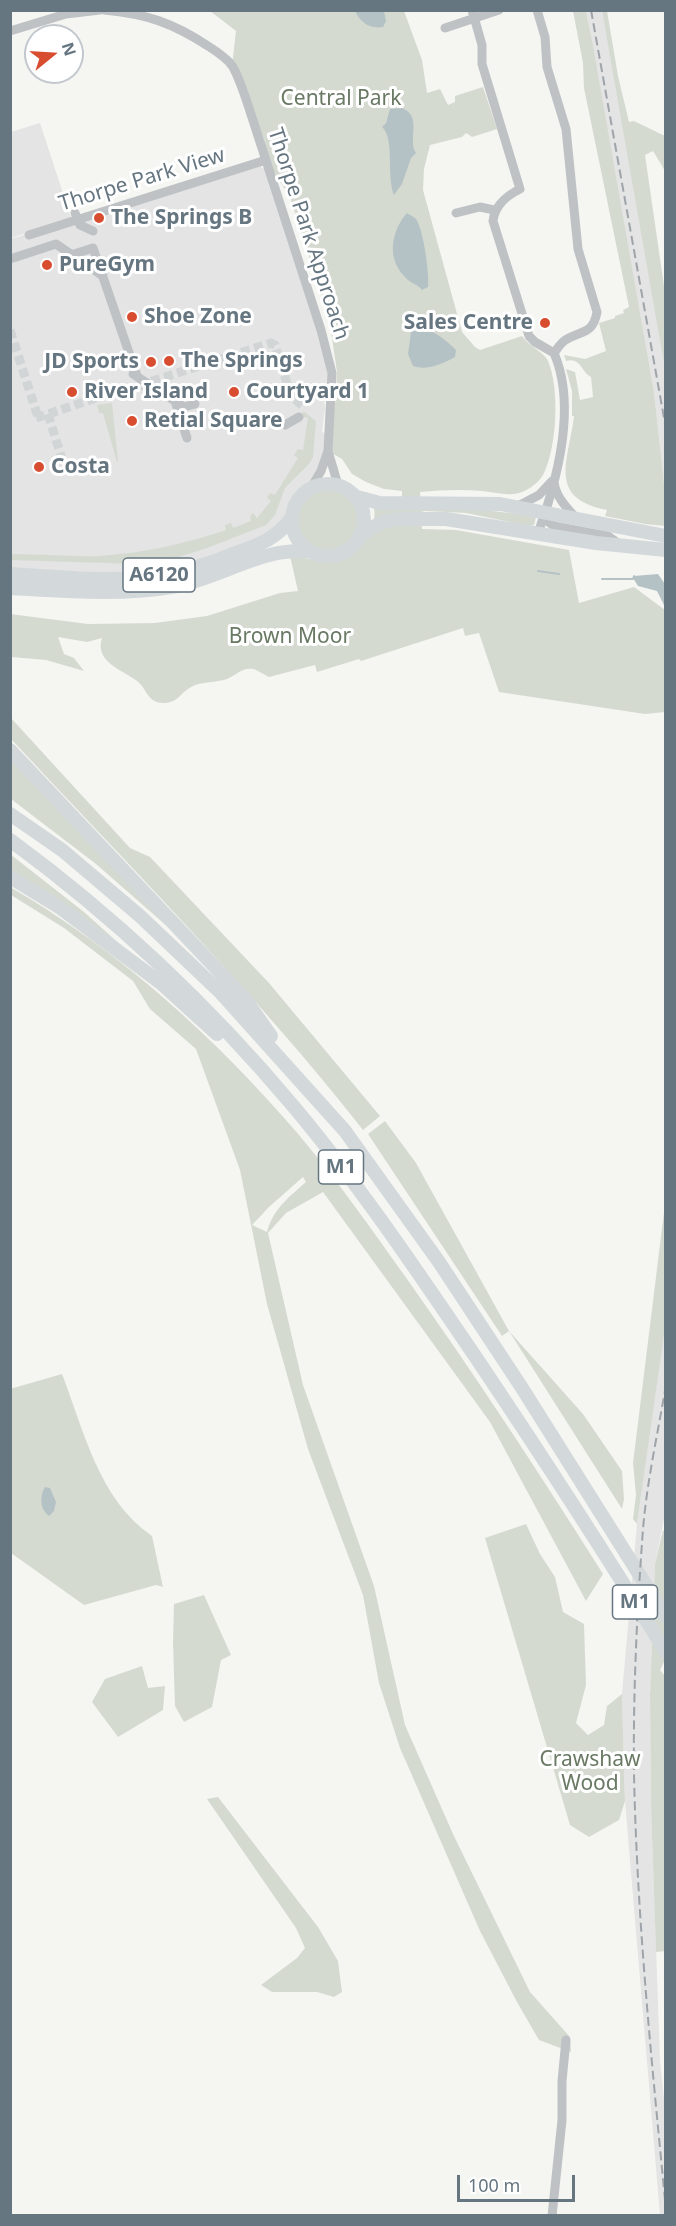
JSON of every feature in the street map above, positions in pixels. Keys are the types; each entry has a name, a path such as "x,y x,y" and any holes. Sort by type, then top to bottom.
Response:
{"highway":[{"path":"659,535 544,515 512,507 469,503 380,503 357,497 338,485 320,484 300,497 292,517 297,537 310,551 319,555 339,554 348,550 361,535 382,522 426,518 467,521 623,547 666,550"},
{"path":"357,497 364,516 361,535"},
{"name":"A6120","path":"10,574 113,578 161,575 213,561 263,543 277,535 292,517"},
{"name":"A6120","path":"10,588 102,592 146,590 208,578 279,553 310,551"},
{"name":"M1","path":"10,750 245,999 439,1262 666,1617"},
{"name":"M1","path":"10,814 62,850 140,916 221,993 310,1089"},
{"name":"M1","path":"10,840 51,870 128,935 204,1008 293,1106 351,1180 419,1274 605,1552 666,1652"},
{"name":"M1","path":"10,877 59,907 162,984 293,1106"}],"street":[{"path":"10,32 66,15 99,10"},
{"name":"Thorpe Park Approach","path":"104,10 157,18 183,29 213,49 232,66 247,102 266,160 321,330 332,373 328,451 321,471 311,488"},
{"path":"445,28 474,14 499,10"},
{"path":"537,10 545,37 547,67 566,129 578,249 597,312 591,328 568,338 554,353"},
{"path":"474,14 482,45 482,64 520,189 510,194 495,210 493,221 529,336 554,353 557,360 564,411 561,448 538,533"},
{"name":"Thorpe Park View","path":"29,235 77,216 266,160"},
{"path":"456,213 480,207 495,210"},
{"path":"77,216 80,225 93,231"},
{"path":"10,259 56,244 103,276"},
{"path":"71,255 93,248 134,375 184,407 195,404"},
{"path":"176,401 187,438"},
{"path":"285,425 299,417"},
{"name":"Thorpe Park Approach","path":"328,451 338,485"},
{"path":"512,507 521,505 539,495 554,480"},
{"path":"554,480 555,489 560,498 578,520"},
{"path":"544,515 554,526 608,536 623,547"},
{"path":"552,2216 562,2120 562,2081 566,2040"}],"shaded area":[{"path":"355,11 384,11 386,21 383,27 370,26 360,19"},
{"path":"586,11 602,11 654,297 665,369 665,492 654,392"},
{"path":"402,108 412,117 416,153 411,158 402,184 394,195 388,140 382,127 386,123 390,109"},
{"path":"40,123 71,218 11,238 11,132"},
{"name":"The Springs","path":"266,160 261,167 266,170 325,351 329,380 323,388 325,408 322,432 330,435 311,488 301,497 292,517 277,535 161,575 11,574 10,239 127,205"},
{"path":"407,213 418,223 423,240 428,287 422,290 398,269 393,252 395,235"},
{"path":"412,325 424,328 441,337 456,350 455,357 429,367 413,366 408,354"},
{"path":"658,574 665,584 665,607 657,591 638,586 633,578 634,576"},
{"path":"665,1325 665,1514 655,1564 650,1694 651,1806 660,2062 666,2118 665,2215 660,2215 625,1801 622,1694 637,1524"},
{"path":"45,1487 50,1488 56,1502 54,1511 49,1516 41,1503"}],"green space":[{"name":"Central Park","path":"210,11 404,11 422,60 427,93 440,89 448,105 455,102 455,96 483,87 497,129 472,137 466,133 462,137 430,145 424,169 423,190 462,332 480,350 522,336 546,358 554,387 554,435 548,464 543,475 534,485 522,492 507,494 443,490 420,492 421,507 479,510 536,517 534,525 529,526 466,513 425,511 421,512 422,529 456,530 569,550 579,603 634,587 665,610 665,712 645,714 499,692 479,633 465,636 463,628 361,661 359,659 317,672 315,665 269,677 255,670 246,669 227,679 195,685 169,703 154,701 137,681 111,664 102,653 102,638 87,642 58,637 64,654 74,658 84,671 46,660 11,657 10,614 88,624 155,623 207,616 280,593 298,591 290,556 327,561 341,559 350,555 364,542 373,525 374,508 402,509 402,491 384,489 366,482 352,474 342,459 328,451 336,397 337,372 329,318 290,197 266,160 264,138 258,136 232,66 236,31"},
{"path":"573,11 586,11 593,46 654,392 665,492 665,526 605,516 607,510 588,504 575,496 568,487 566,462 574,416 572,416 572,391 566,369 575,372 580,400 593,397 591,377 575,361 566,361 564,355 585,359 606,351 599,323 615,318 629,307 584,88 583,63"},
{"path":"602,11 607,11 618,76 629,122 634,121 665,136 665,171 653,151 645,155 665,293 665,369"},
{"path":"112,403 117,462 103,413 99,413 97,405"},
{"path":"303,411 316,421 313,457 285,488 275,515 266,525 179,557 138,564 11,560 10,554 99,556 148,550 195,540 226,530 225,525 231,523 233,528 251,521 250,516 253,513 257,518 271,501 267,498 270,493 275,495 298,458 294,455 298,449 303,450 308,418 302,417"},
{"path":"328,489 350,498 359,520 350,542 328,551 306,542 297,520 306,498"},
{"path":"11,718 130,848 150,857 269,983 380,1116 363,1130 279,1028 235,979 11,739"},
{"path":"11,756 201,956 96,864 11,799"},
{"path":"10,854 84,912 152,973 11,874"},
{"path":"10,887 90,939 128,968 201,1031 299,1135 354,1206 432,1315 507,1425 603,1574 586,1601 490,1422 323,1192 286,1213 268,1233 303,1385 374,1586 405,1725 453,1834 530,1992 570,2037 571,2052 539,2040 517,2002 480,1931 400,1748 379,1683 363,1595 308,1449 267,1304 240,1170 196,1049 150,1009 133,981 64,928 11,895","holes":["303,1177 306,1182 277,1210 267,1232 252,1225"]},
{"path":"385,1121 416,1163 509,1331 502,1336 368,1134"},
{"path":"665,1204 665,1328 637,1524 633,1519 636,1495 633,1463"},
{"path":"509,1331 583,1414 622,1471 624,1499 622,1509"},
{"path":"62,1374 86,1441 106,1484 134,1521 152,1536 163,1587 156,1585 84,1605 11,1553 10,1389"},
{"name":"Crawshaw Wood","path":"526,1524 540,1554 555,1577 563,1612 584,1624 586,1685 576,1723 588,1735 604,1725 607,1706 622,1694 625,1801 619,1820 589,1837 570,1825 485,1538"},
{"path":"663,1530 666,1534 666,1658 660,1670 666,1677 666,1951 656,1952 650,1694 655,1564"},
{"path":"204,1595 231,1655 221,1660 212,1707 184,1722 175,1706 174,1604"},
{"path":"142,1666 148,1688 165,1686 163,1710 118,1737 92,1702 105,1679"},
{"path":"218,1797 318,1927 338,1961 342,1992 334,1997 317,1992 272,1992 261,1985 297,1958 305,1948 296,1928 207,1799"}],"waterway":[{"path":"538,571 559,574"},
{"path":"602,579 633,579 634,576"}],"tunnel":[{"path":"10,330 38,417"},
{"path":"36,418 114,392 137,388 146,383 271,343 275,345 291,396 303,406"},
{"path":"48,414 62,459 55,461"}],"railway":[{"path":"591,10 666,429"},
{"path":"666,1385 643,1529 636,1651 634,1743 642,1938 666,2210"}],"place":[{"name":"The Springs B","path":"99,218"},
{"name":"PureGym","path":"47,265"},
{"name":"Shoe Zone","path":"132,317"},
{"name":"Sales Centre","path":"545,323"},
{"name":"The Springs","path":"169,361"},
{"name":"JD Sports","path":"151,362"},
{"name":"River Island","path":"72,392"},
{"name":"Courtyard 1","path":"234,392"},
{"name":"Retial Square","path":"132,421"},
{"name":"Costa","path":"39,467"}],"park label":[{"name":"Brown Moor","path":"290,637"}]}
